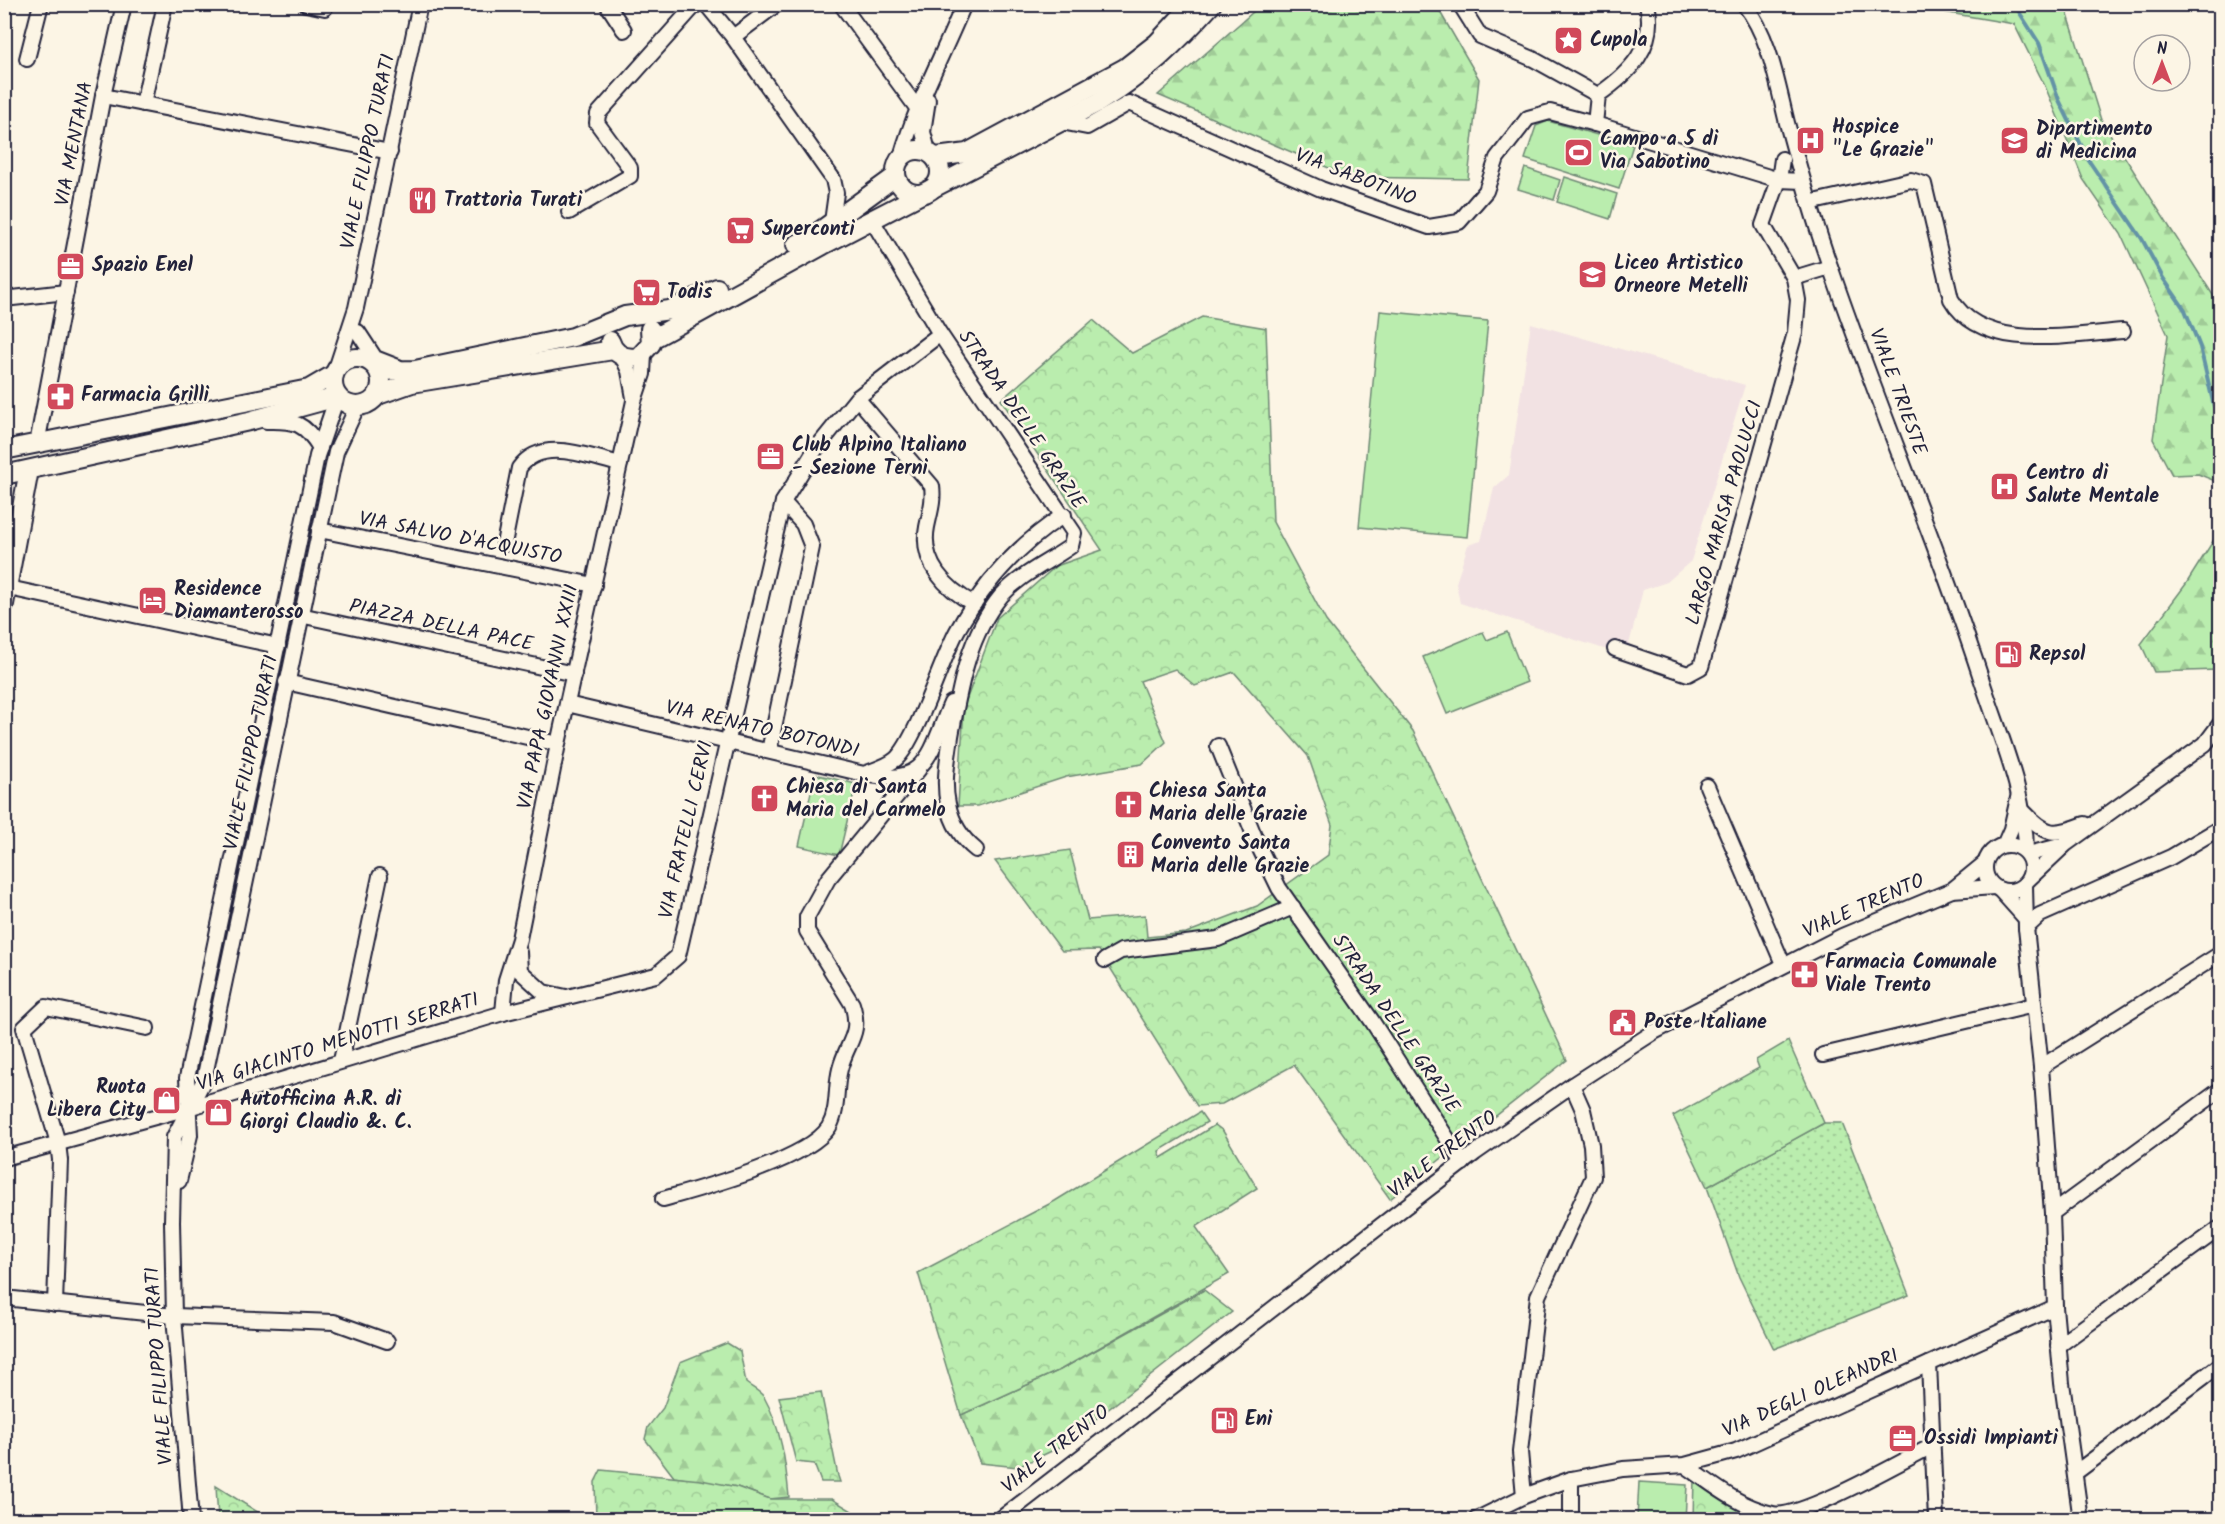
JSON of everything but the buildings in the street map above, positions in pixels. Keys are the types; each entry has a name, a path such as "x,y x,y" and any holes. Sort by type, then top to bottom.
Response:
{"main road":[{"path":"4,475 29,470 129,436 309,389 335,372 341,363 354,358 374,366 415,370 563,340 615,322 625,316 670,310 699,298 816,234 896,176 901,157 914,149 932,154 967,153 1125,68 1157,43 1194,4"},
{"path":"335,372 333,387 337,397 346,404 357,407 371,402 378,395 412,383 618,353 633,358 648,346 872,220 1061,122 1133,80 1166,54 1212,4"},
{"path":"896,176 902,188 908,192 915,194 928,192 940,176 932,154"},
{"path":"636,316 646,322 648,346"},
{"path":"615,322 609,339 618,353"},
{"path":"374,366 382,383 378,395"},
{"path":"4,450 45,443 129,436 249,421 337,397"},
{"path":"6,593 29,470"}],"street":[{"path":"27,59 41,4"},
{"path":"143,104 165,4"},
{"path":"306,4 325,8"},
{"name":"VIALE FILIPPO TURATI","path":"335,372 356,308 420,4"},
{"path":"607,4 624,30"},
{"path":"569,212 630,176 630,168 597,123 598,114 696,4"},
{"path":"706,4 734,38 833,179 836,193 832,222"},
{"path":"734,38 777,4"},
{"path":"841,4 917,108"},
{"path":"901,157 917,108 936,72 964,4"},
{"path":"1460,4 1480,36 1533,59 1598,95"},
{"path":"1647,4 1650,18 1647,45 1633,66 1598,95 1595,124 1779,180 1803,181"},
{"name":"VIALE TRIESTE","path":"1744,4 1753,16 1767,49 1809,203 1830,267 1961,616 2019,794 2024,812 2027,853"},
{"name":"VIA MENTANA","path":"45,443 66,292 121,5"},
{"path":"932,154 923,132 924,115 936,72"},
{"path":"103,96 390,152"},
{"name":"VIA SABOTINO","path":"1061,122 1087,127 1129,103 1321,189 1429,227 1459,222 1486,191 1497,158 1528,118 1550,112 1595,124"},
{"name":"LARGO MARISA PAOLUCCI","path":"1615,649 1688,674 1701,667 1796,333 1798,300 1794,278 1763,225 1779,180 1782,159 1791,138"},
{"path":"1757,173 1782,159"},
{"path":"1809,203 1911,180 1924,184 1951,299 1959,312 2001,334 2024,338 2123,331"},
{"name":"STRADA DELLE GRAZIE","path":"663,1199 758,1170 821,1137 829,1126 835,1114 840,1067 857,1029 856,1016 852,1004 807,932 807,916 828,879 920,769 931,750 989,613 1002,595 1020,577 1071,546 1074,533 1064,515 939,334 872,220"},
{"path":"1794,278 1830,267"},
{"path":"4,299 66,292"},
{"name":"VIALE FILIPPO TURATI","path":"356,308 357,332 374,366"},
{"path":"357,332 375,358 389,366 415,370"},
{"name":"VIA FRATELLI CERVI","path":"678,956 783,502 815,450 857,398 939,334"},
{"name":"VIA PAPA GIOVANNI XXIII","path":"503,1013 506,980 519,939 558,744 648,346"},
{"name":"VIA PAPA GIOVANNI XXIII","path":"618,353 629,370 634,400"},
{"name":"VIALE FILIPPO TURATI","path":"191,1520 174,1316 172,1209 190,1135 187,1078 320,448 337,397"},
{"path":"857,398 932,486 934,499 926,529 930,558 938,574 952,592 974,604"},
{"name":"VIALE FILIPPO TURATI","path":"188,1108 204,1080 336,452 357,407"},
{"path":"249,421 295,423 309,429 320,448"},
{"path":"504,544 519,468 525,459 535,453 559,450 620,464"},
{"path":"769,751 812,547 803,524 783,502"},
{"name":"VIA RENATO BOTONDI","path":"567,704 864,774 897,758 912,733 953,639 974,604 1018,549 1064,515"},
{"name":"VIA SALVO D'ACQUISTO","path":"319,530 594,585"},
{"path":"6,593 278,646"},
{"name":"PIAZZA DELLA PACE","path":"300,615 574,674"},
{"path":"286,682 558,744"},
{"name":"STRADA DELLE GRAZIE","path":"959,685 947,760 946,786 948,805 956,825 964,840 976,850"},
{"path":"1997,889 2013,891 2027,882 2066,844 2205,744 2220,724"},
{"name":"STRADA DELLE GRAZIE","path":"1218,746 1258,845 1279,888 1463,1163"},
{"path":"864,774 886,779 908,776 920,769"},
{"path":"1707,786 1783,964"},
{"name":"VIALE TRIESTE","path":"2004,845 2012,829 2019,794"},
{"path":"2024,812 2049,832 2062,833 2101,819"},
{"path":"2026,923 2171,857 2220,828"},
{"path":"2026,923 1985,873 1985,863 1992,851 2004,845 2012,845 2027,853 2066,844"},
{"path":"2027,853 2032,867 2027,882 2026,923 2041,1067 2052,1214 2058,1346 2082,1520"},
{"name":"VIALE TRENTO","path":"999,1520 1463,1163 1572,1085 1654,1032 1783,964 1842,936 1952,890 1985,863"},
{"path":"341,1061 380,876"},
{"name":"VIALE TRENTO","path":"1952,890 1997,889"},
{"path":"1105,960 1121,951 1218,939 1293,907"},
{"name":"VIA PAPA GIOVANNI XXIII","path":"503,1013 513,994 520,971 519,939"},
{"path":"2041,1067 2220,954"},
{"name":"VIA GIACINTO MENOTTI SERRATI","path":"4,1158 188,1108 503,1013 571,998 656,975 678,956"},
{"path":"520,971 543,992 571,998"},
{"path":"1823,1055 2034,1005"},
{"path":"56,1304 58,1143 24,1028 46,1007 147,1028"},
{"path":"1524,1496 1520,1452 1538,1296 1593,1177 1586,1122 1572,1085"},
{"path":"2052,1214 2220,1090"},
{"path":"2058,1346 2220,1228"},
{"path":"4,1298 174,1316 334,1322 387,1341"},
{"name":"VIA DEGLI OLEANDRI","path":"1475,1519 1524,1496 1571,1479 1623,1469 1685,1465 1736,1450 2055,1307"},
{"path":"1929,1364 1936,1520"},
{"path":"2075,1473 2220,1365"},
{"path":"1685,1465 1732,1500 1775,1515 1800,1511 1932,1446"},
{"path":"1571,1479 1571,1520"}],"shaded area":[{"path":"1531,323 1745,385 1691,561 1667,582 1643,590 1626,656 1460,603 1456,583 1468,545 1481,541 1494,488 1509,475"}],"green space":[{"path":"1261,5 1436,5 1479,79 1468,179 1350,177 1158,95"},
{"path":"1902,5 2065,5 2101,120 2220,306 2220,483 2198,474 2172,475 2153,439 2168,335 2121,234 2083,179 2045,86 2014,24"},
{"name":"Campo a 5 di Via Sabotino","path":"1548,121 1633,145 1619,189 1525,159 1536,126"},
{"path":"1525,168 1560,180 1554,200 1518,189"},
{"path":"1565,177 1617,194 1610,219 1557,202"},
{"path":"1380,311 1488,321 1467,537 1359,527"},
{"path":"1202,317 1266,328 1273,522 1326,621 1413,731 1567,1060 1390,1199 1294,1065 1222,1104 1197,1106 1099,950 1062,951 995,861 1070,850 1088,920 1145,915 1147,937 1186,933 1257,906 1328,855 1332,825 1308,756 1234,672 1195,686 1175,669 1140,681 1166,742 1142,764 1066,777 978,806 958,806 964,706 997,618 1056,566 1102,550 1001,400 1093,320 1132,353"},
{"path":"2220,530 2220,668 2218,670 2154,672 2141,644 2186,584"},
{"path":"1483,632 1487,640 1507,632 1527,682 1447,714 1423,657"},
{"path":"815,774 856,784 839,855 799,846"},
{"path":"1788,1041 1824,1123 1707,1187 1673,1116 1759,1068 1756,1060"},
{"path":"1200,1112 1207,1122 1159,1151 1161,1158 1215,1125 1223,1131 1257,1188 1196,1227 1229,1274 1060,1370 961,1415 918,1273 1055,1201"},
{"path":"1824,1123 1842,1123 1909,1295 1774,1349 1739,1277 1707,1187"},
{"path":"1204,1290 1232,1312 1060,1447 1018,1467 980,1463 961,1415 1060,1370"},
{"path":"727,1343 740,1351 746,1383 764,1397 775,1421 782,1446 789,1497 770,1499 737,1487 674,1477 645,1439 648,1427 663,1408 680,1362"},
{"path":"821,1392 840,1482 821,1482 814,1464 796,1462 779,1397"},
{"path":"601,1470 701,1480 737,1487 770,1499 832,1499 852,1511 854,1519 596,1519 595,1482"},
{"path":"1694,1477 1775,1520 1693,1520"},
{"path":"1639,1482 1687,1485 1685,1519 1637,1519"},
{"path":"216,1486 269,1519 218,1519"}],"waterway":[{"path":"2014,4 2039,43 2059,100 2089,161 2142,239 2163,278 2185,310 2200,347 2214,406 2220,415"}],"place":[{"name":"Cupola","path":"1569,41"},
{"name":"Hospice \"Le Grazie\"","path":"1811,140"},
{"name":"Dipartimento di Medicina","path":"2015,141"},
{"name":"Campo a 5 di Via Sabotino","path":"1579,152"},
{"name":"Trattoria Turati","path":"423,201"},
{"name":"Superconti","path":"741,230"},
{"name":"Spazio Enel","path":"71,266"},
{"name":"Liceo Artistico Orneore Metelli","path":"1593,275"},
{"name":"Todis","path":"646,293"},
{"name":"Farmacia Grilli","path":"60,396"},
{"name":"Club Alpino Italiano - Sezione Terni","path":"771,457"},
{"name":"Centro di Salute Mentale","path":"2005,486"},
{"name":"Residence Diamanterosso","path":"153,601"},
{"name":"Repsol","path":"2008,655"},
{"name":"Chiesa di Santa Maria del Carmelo","path":"765,799"},
{"name":"Chiesa Santa Maria delle Grazie","path":"1128,804"},
{"name":"Convento Santa Maria delle Grazie","path":"1130,855"},
{"name":"Farmacia Comunale Viale Trento","path":"1804,974"},
{"name":"Poste Italiane","path":"1623,1023"},
{"name":"Ruota Libera City","path":"167,1100"},
{"name":"Autofficina A.R. di Giorgi Claudio &. C.","path":"219,1112"},
{"name":"Eni","path":"1224,1420"},
{"name":"Ossidi Impianti","path":"1903,1439"}]}
